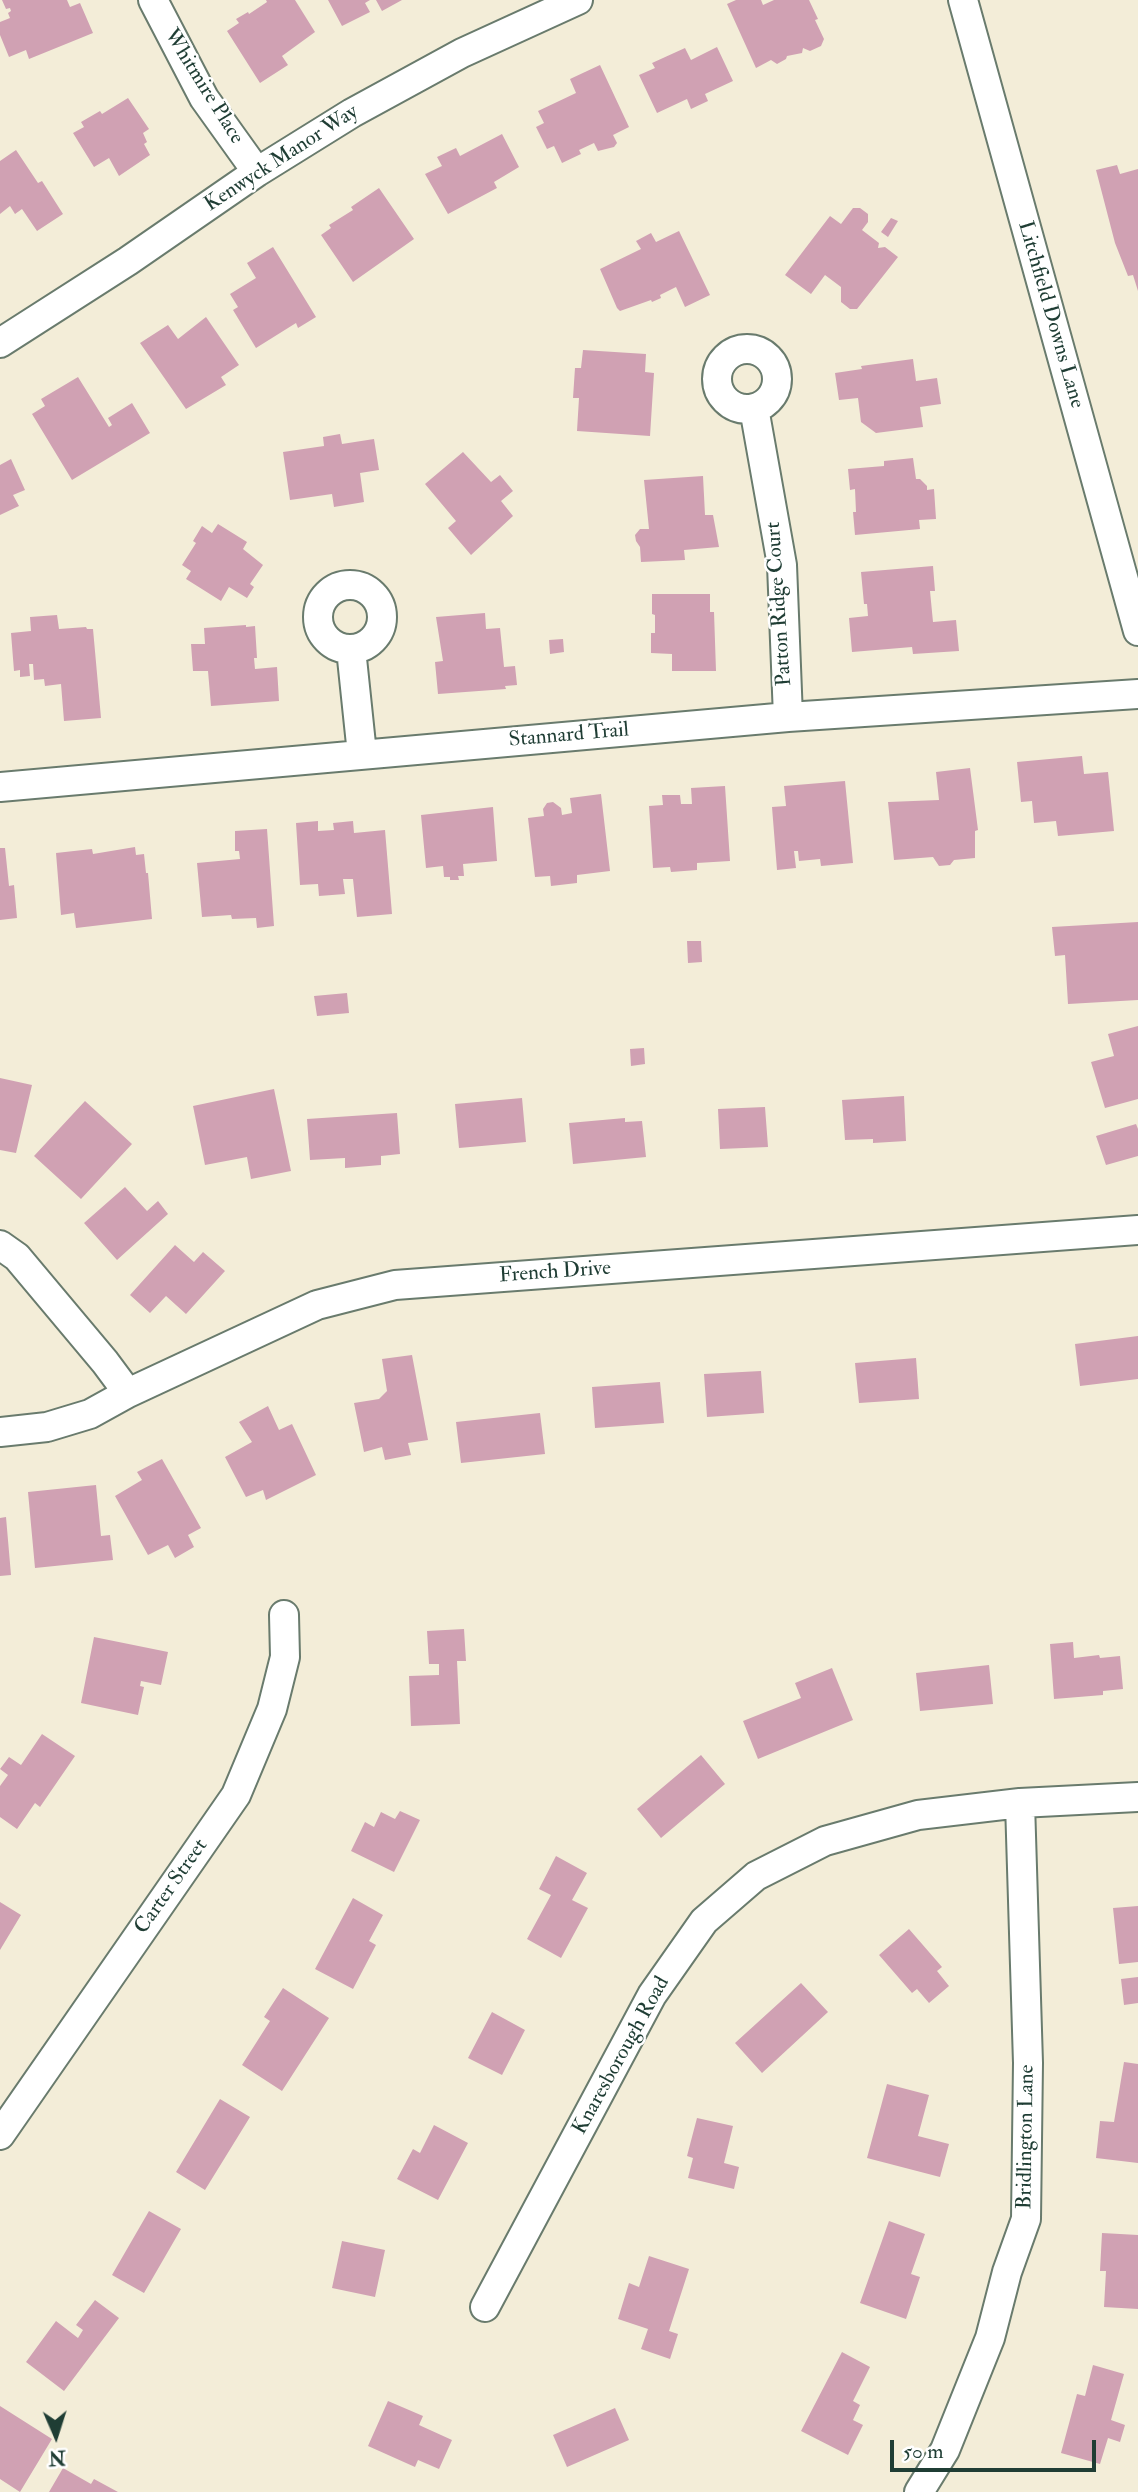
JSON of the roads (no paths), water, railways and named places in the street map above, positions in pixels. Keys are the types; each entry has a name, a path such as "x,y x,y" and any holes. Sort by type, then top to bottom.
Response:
{"street":[{"name":"Whitmire Place","path":"153,0 204,98 257,172"},
{"name":"Kenwyck Manor Way","path":"0,343 122,266 257,172 352,113 431,69 578,0"},
{"name":"Litchfield Downs Lane","path":"963,0 1138,631"},
{"name":"Patton Ridge Court","path":"754,408 782,565 788,717"},
{"path":"351,649 362,754"},
{"name":"Stannard Trail","path":"0,787 788,717 1138,694"},
{"name":"French Drive","path":"0,1432 47,1427 90,1414 128,1392 317,1306 395,1285 1138,1230"},
{"path":"0,1245 17,1257 128,1392"},
{"name":"Carter Street","path":"0,2135 236,1795 272,1709 285,1657 284,1615"},
{"name":"Knaresborough Road","path":"485,2307 652,1995 704,1921 756,1876 825,1842 918,1815 1020,1803 1138,1797"},
{"name":"Bridlington Lane","path":"919,2492 945,2450 990,2338 1007,2272 1026,2219 1028,2063 1020,1803"}]}
